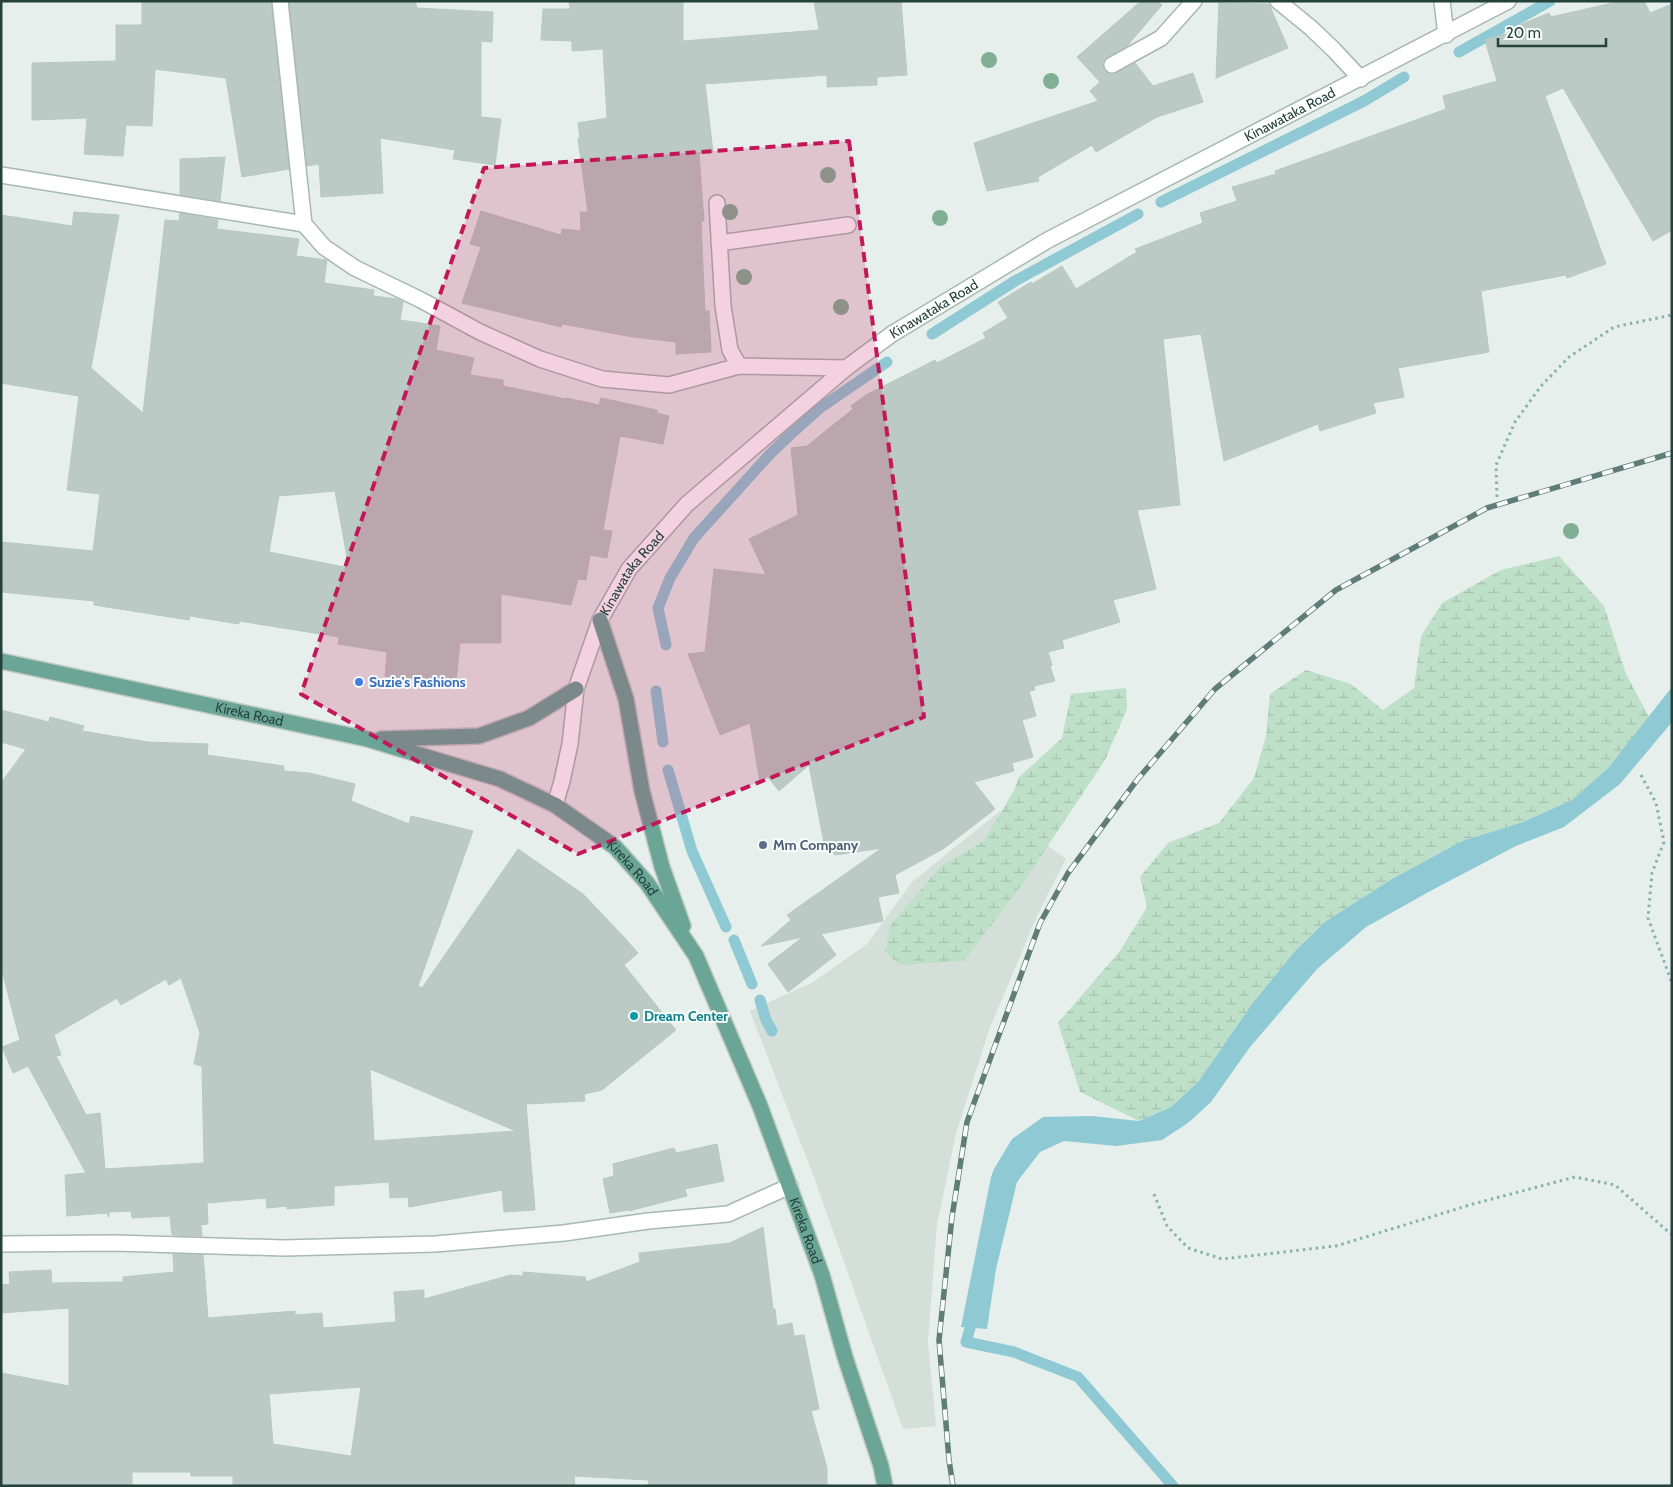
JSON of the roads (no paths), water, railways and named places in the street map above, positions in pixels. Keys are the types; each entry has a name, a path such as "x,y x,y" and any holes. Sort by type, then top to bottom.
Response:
{"main road":[{"path":"600,620 626,699 642,791 662,867 682,925 696,956"},
{"name":"Kireka Road","path":"1,661 367,739 500,779 555,805 615,847 647,882 696,956 760,1106 822,1275 885,1486"},
{"path":"367,739 479,736 529,718 576,690"}],"street":[{"path":"280,1 304,224 324,247 355,268 422,300 480,332 540,359 602,379 669,385 739,366 846,368"},
{"path":"1112,65 1161,38 1194,1"},
{"path":"1278,1 1311,28 1361,79"},
{"path":"1442,1 1446,35"},
{"name":"Kinawataka Road","path":"555,805 570,744 576,690 600,620 630,569 687,504 846,368 892,334 1048,240 1446,35 1508,1"},
{"path":"1,175 304,224"},
{"path":"717,203 723,306 730,350 739,366"},
{"path":"719,243 848,225"},
{"path":"1,1244 115,1243 284,1248 435,1244 564,1233 648,1221 728,1214 790,1186"}],"water":[{"path":"1672,687 1672,722 1620,784 1564,827 1516,846 1366,927 1317,969 1250,1047 1211,1102 1188,1123 1162,1140 1116,1146 1064,1141 1040,1152 1017,1182 996,1269 987,1329 961,1327 991,1177 1012,1139 1043,1117 1092,1116 1139,1121 1171,1107 1199,1081 1252,1004 1295,951 1326,921 1392,879 1462,841 1523,822 1572,800 1608,768"}],"waterway":[{"path":"1459,52 1550,1"},
{"path":"1161,202 1364,101 1404,77"},
{"path":"932,334 1015,281 1138,214"},
{"path":"666,645 658,608 670,578 694,538 770,454 791,434 820,408 887,362"},
{"path":"656,691 663,742"},
{"path":"668,770 692,851 726,927"},
{"path":"734,940 752,984"},
{"path":"760,1000 766,1020 772,1031"},
{"path":"974,1314 966,1342 1014,1352 1078,1377 1173,1486"}],"railway":[{"path":"953,1486 939,1340 952,1217 967,1122 1040,923 1068,873 1137,780 1215,689 1336,590 1487,508 1672,453"}],"place":[{"name":"Suzie's Fashions","path":"359,682"},
{"name":"Mm Company","path":"763,845"},
{"name":"Dream Center","path":"634,1016"}]}
